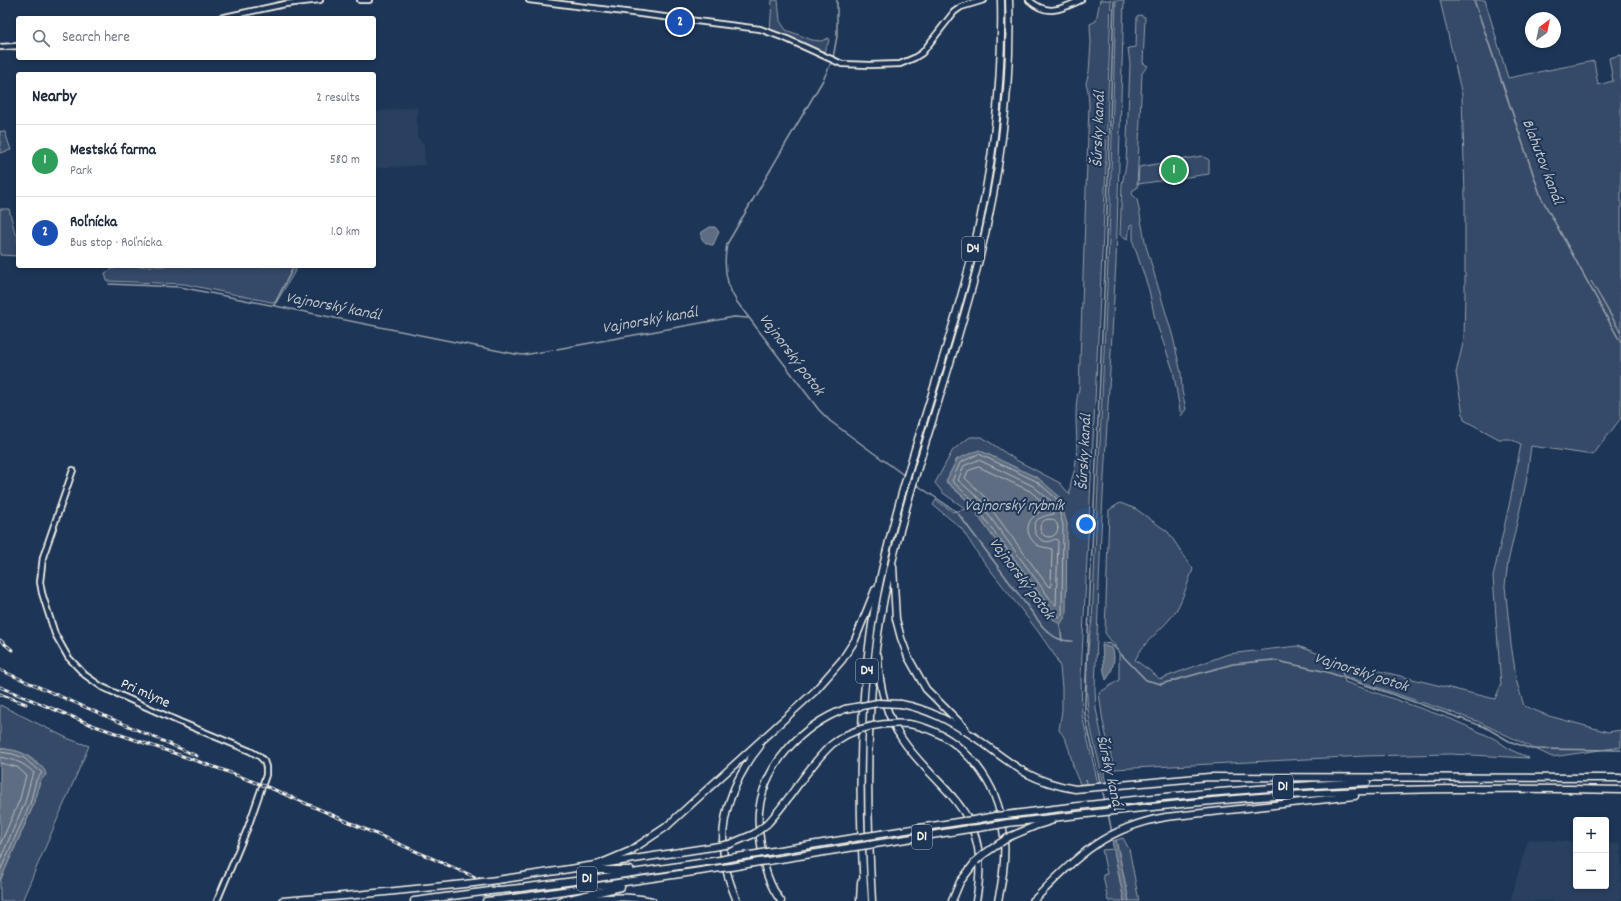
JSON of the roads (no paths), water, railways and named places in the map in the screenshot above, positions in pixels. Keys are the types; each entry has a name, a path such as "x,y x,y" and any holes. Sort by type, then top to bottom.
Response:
{"highway":[{"name":"D4","path":"865,901 862,866 860,782 862,722 871,633 881,576 902,488 960,302 982,212 996,116 1001,58 1001,0"},
{"name":"D4","path":"872,901 868,829 867,767 873,677 878,634 893,562 915,475 967,304 990,214 1004,117 1009,59 1009,0"},
{"path":"893,562 896,619 908,656 926,689 974,736"},
{"path":"597,865 630,851 666,827 819,687 842,660 855,640 881,576"},
{"path":"878,634 881,685 888,712 895,728 916,758 963,810 971,824 977,841 980,869 976,901"},
{"path":"781,901 768,879 762,856 759,824 762,796 778,762 791,745 812,726 834,713 873,703 901,704 926,710 974,736 1026,773 1061,786 1075,789 1209,777 1435,778"},
{"path":"282,901 356,895 504,879 730,844 754,834 767,824 781,810 818,758 831,744 846,735 872,725 890,723 909,724 930,729 950,740 974,762 986,780 996,801 1000,814 1004,845 1004,866 998,901"},
{"path":"737,901 730,884 723,845 728,807 732,791 740,774 749,759 772,730"},
{"name":"D1","path":"414,901 654,870 995,816 1132,799 1234,790 1435,778 1621,778"},
{"name":"D1","path":"486,901 666,877 1008,823 1134,808 1265,797 1400,791 1502,789 1621,790"},
{"path":"1033,901 1086,851 1107,837 1138,824 1166,817 1400,791"},
{"path":"952,901 960,882 976,861 1000,843 1009,837 1035,826 1080,814"},
{"path":"860,901 862,866"},
{"path":"558,870 654,870"},
{"path":"561,901 666,877"},
{"path":"572,901 613,897 636,897 652,901"}],"street":[{"path":"229,16 285,4 320,0"},
{"path":"360,0 369,0"},
{"path":"529,0 760,29 786,38 836,61 845,64 870,66 900,64 922,53 954,12 961,7 984,0"},
{"path":"1029,0 1035,6 1049,10 1065,7 1081,0"},
{"path":"0,47 16,46"},
{"name":"Pri mlyne","path":"73,470 43,557 40,582 55,634 68,657 85,675 102,687 250,751 259,756 266,766 266,775 252,816 217,901"}],"water":[{"path":"710,227 715,227 719,232 713,245 706,243 701,237 702,232"},
{"name":"Vajnorský rybník","path":"979,450 1038,478 1059,496 1067,524 1066,615 1060,625 1052,618 978,516 977,509 946,481 957,459"},
{"path":"1102,645 1112,648 1114,656 1112,669 1106,680 1104,672"},
{"path":"0,748 17,751 24,754 42,767 45,770 46,775 40,781 33,806 0,881"},
{"path":"1116,840 1129,901 1124,901 1112,841"}],"waterway":[{"name":"Vajnorský potok","path":"833,58 837,36 837,0"},
{"name":"Šúrsky kanál","path":"1101,786 1085,715 1085,698 1105,271 1114,0"},
{"name":"Blahutov kanál","path":"1474,0 1541,197 1621,343"},
{"name":"Vajnorský potok","path":"832,61 823,80 727,244 725,259 726,274 730,288 737,302 819,410 830,421 905,476"},
{"path":"274,305 293,268"},
{"name":"Vajnorský kanál","path":"109,284 180,287 515,354 523,355 553,350"},
{"name":"Vajnorský kanál","path":"557,349 734,317 748,318"},
{"name":"Vajnorský potok","path":"914,483 957,512 1043,627 1056,637 1063,640 1072,641"},
{"path":"1060,625 1062,641"},
{"name":"Vajnorský potok","path":"1102,643 1110,644 1114,647 1146,680 1161,684 1233,664 1273,660 1327,672 1383,691 1485,727 1509,741 1531,749 1621,750"},
{"name":"Šúrsky kanál","path":"1102,789 1105,801"},
{"name":"Šúrsky kanál","path":"1108,813 1112,833"}],"railway":[{"path":"0,640 12,650"},
{"path":"0,670 197,756"},
{"path":"0,687 92,725 223,770 275,790 530,901"},
{"path":"0,694 26,704"}],"place":[{"name":"Roľnícka","path":"680,22"},
{"name":"Mestská farma","path":"1174,170"}]}
